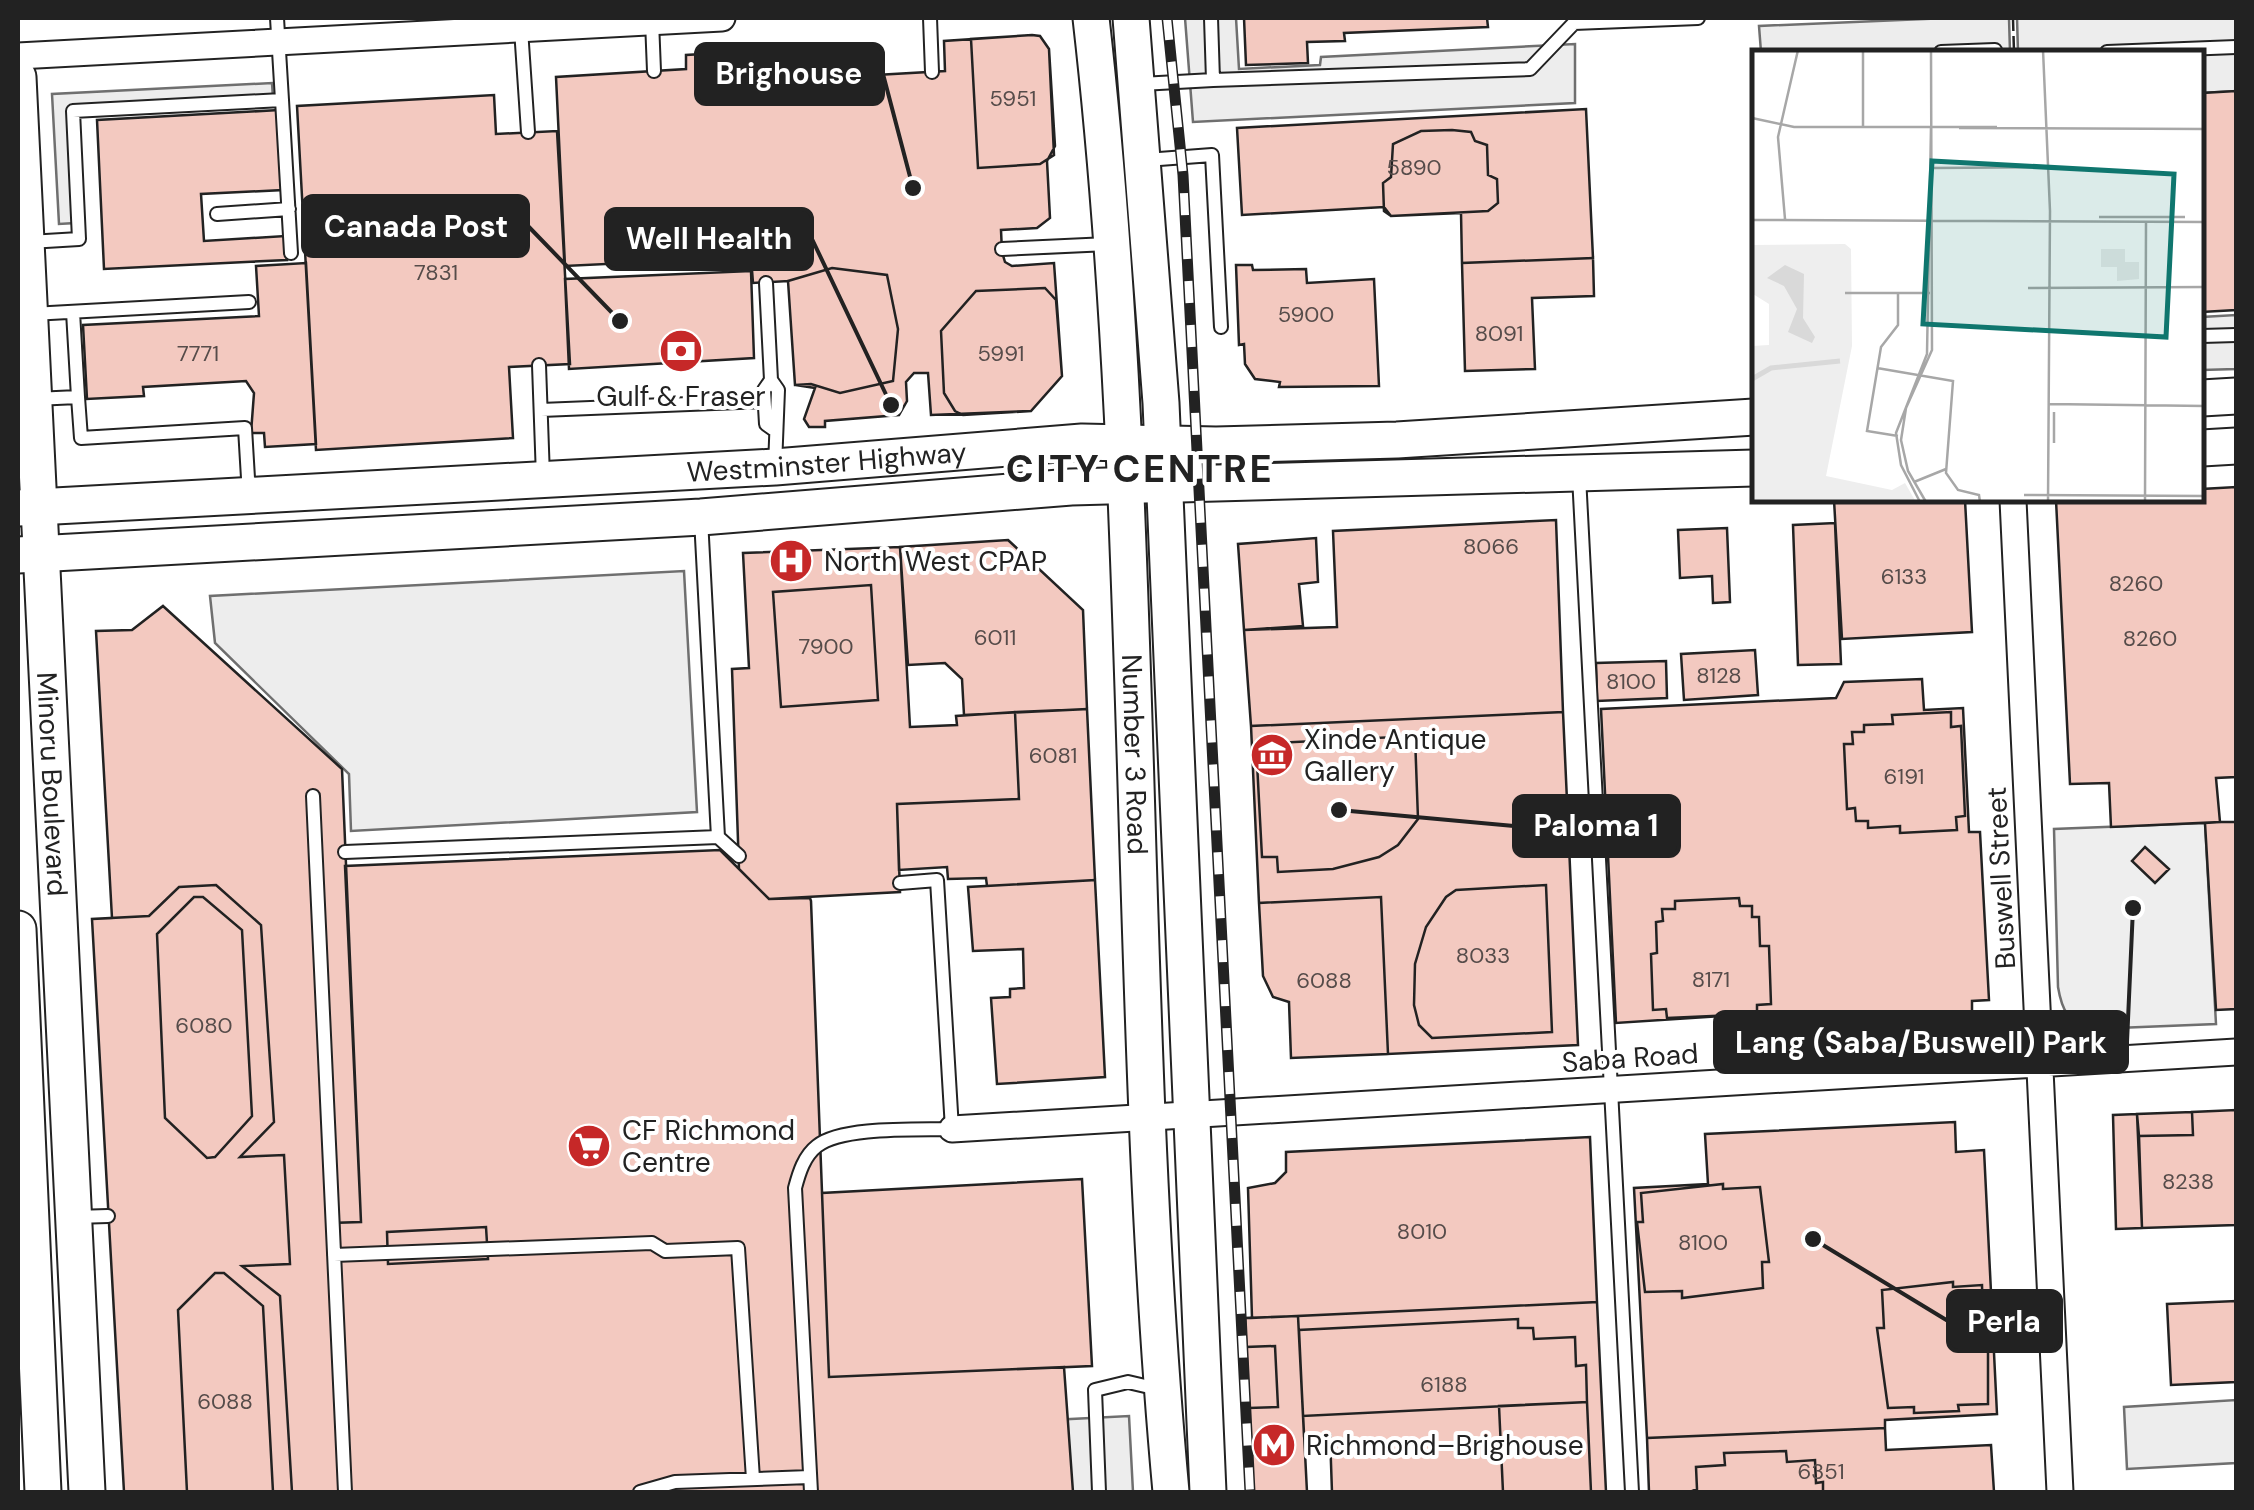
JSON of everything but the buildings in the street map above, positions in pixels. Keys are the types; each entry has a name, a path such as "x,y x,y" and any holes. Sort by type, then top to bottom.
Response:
{"main road":[{"name":"Number 3 Road","path":"1091,18 1123,486 1148,1117 1171,1492"},
{"name":"Number 3 Road","path":"1131,18 1162,443 1208,1492"},
{"name":"Minoru Boulevard","path":"18,76 33,399 28,555 87,1492"},
{"path":"2204,398 2236,396"},
{"name":"Westminster Highway","path":"28,508 775,467 1120,442 1397,440 1752,418"},
{"path":"2204,448 2236,446"},
{"name":"Westminster Highway","path":"28,555 700,517 1123,486 1752,468"},
{"name":"Minoru Boulevard","path":"18,929 26,1220 44,1492"}],"street":[{"path":"18,56 278,30 521,28 722,18"},
{"name":"Buswell Street","path":"2013,502 2060,1492"},
{"name":"Saba Road","path":"952,1128 2236,1052"},
{"path":"26,1220 72,1218"}],"lane":[{"path":"930,18 932,72"},
{"path":"1211,18 1213,80"},
{"path":"1137,84 1530,69 1574,23 1698,18"},
{"path":"652,21 654,71"},
{"path":"521,28 528,132"},
{"path":"278,30 291,253"},
{"path":"2159,50 2236,47"},
{"path":"26,242 79,239 73,111 282,100"},
{"path":"1144,160 1212,156 1221,326"},
{"path":"216,214 289,210"},
{"path":"1002,249 1108,244"},
{"path":"766,282 771,380 764,401 766,424 774,429"},
{"path":"30,314 249,302"},
{"path":"73,312 81,438 245,428 249,495"},
{"path":"2204,336 2236,334"},
{"path":"539,365 543,478"},
{"path":"771,380 778,390 775,467"},
{"path":"33,399 78,397"},
{"path":"540,410 764,401"},
{"path":"1579,475 1632,1492"},
{"path":"700,517 718,836 739,856"},
{"path":"313,796 345,1492"},
{"path":"345,852 718,836"},
{"path":"811,1492 795,1188 800,1168 816,1146 837,1136 952,1128 938,880 900,883"},
{"path":"72,1218 108,1216"},
{"path":"334,1255 652,1243 665,1251 738,1248 753,1479"},
{"path":"1099,1492 1095,1390 1138,1382 1162,1390"},
{"path":"640,1492 675,1482 810,1477"}],"shaded area":[{"path":"1185,18 1236,18 1239,69 1320,65 1321,57 1575,44 1575,103 1193,122"},
{"path":"2009,18 2010,50 1761,50 1759,26"},
{"path":"2017,18 2236,18 2236,91 2204,93 2204,50 2018,50"},
{"path":"272,83 273,98 69,108 75,223 59,224 52,94"},
{"path":"2236,315 2236,369 2204,370 2204,317"},
{"path":"684,571 697,812 351,831 349,774 215,643 210,596"},
{"path":"2205,823 2216,1024 2092,1029 2077,1023 2064,1009 2058,987 2054,829"},
{"path":"2236,1400 2236,1463 2127,1469 2124,1407"},
{"path":"1129,1416 1133,1492 1056,1492 1052,1420"}],"railway":[{"path":"1167,18 1183,175 1250,1492"}],"fence":[{"path":"2013,19 2014,50"}],"place":[{"name":"Brighouse","path":"913,188"},
{"name":"Canada Post","path":"620,321"},
{"name":"Gulf & Fraser","path":"681,351"},
{"name":"Well Health","path":"891,405"},
{"name":"North West CPAP","path":"791,561"},
{"name":"Xinde Antique Gallery","path":"1272,755"},
{"name":"Paloma 1","path":"1339,810"},
{"name":"Lang (Saba/Buswell) Park","path":"2133,908"},
{"name":"CF Richmond Centre","path":"589,1146"},
{"name":"Perla","path":"1813,1239"},
{"name":"Richmond–Brighouse","path":"1274,1445"}],"district":[{"name":"CITY CENTRE","path":"1140,469"}]}
